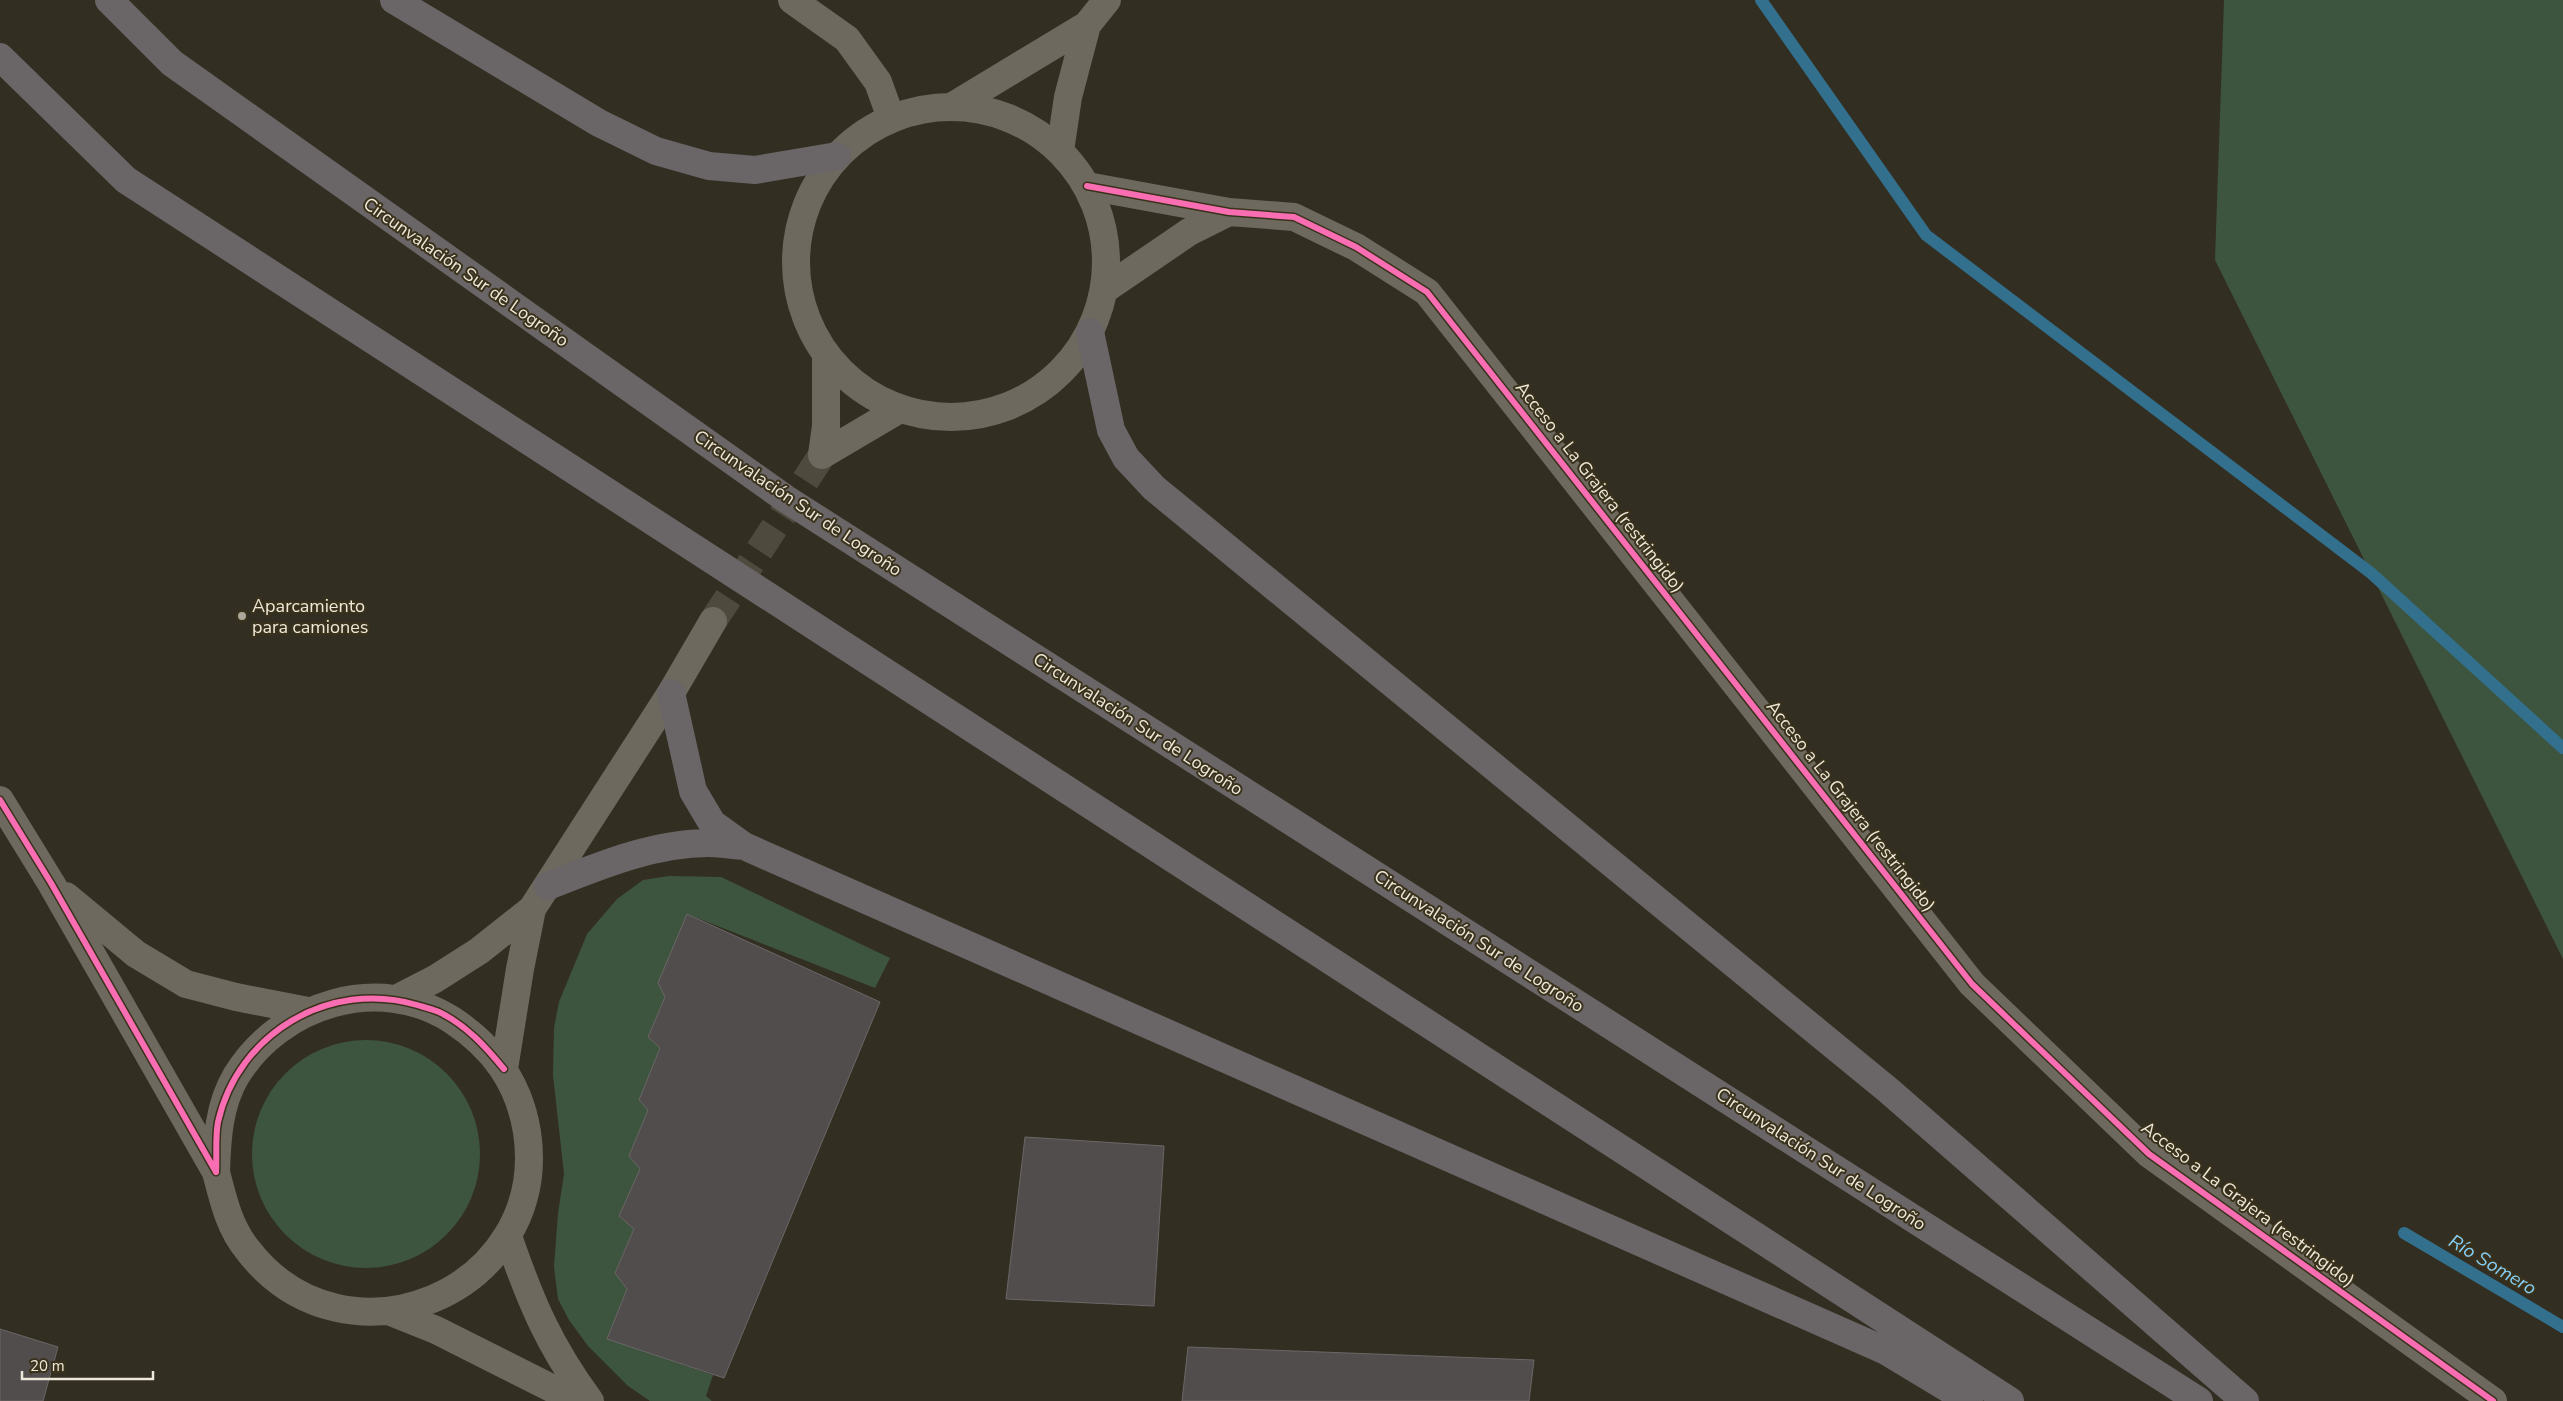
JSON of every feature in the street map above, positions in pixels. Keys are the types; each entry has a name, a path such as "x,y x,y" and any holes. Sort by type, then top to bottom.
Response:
{"highway":[{"name":"Circunvalación Sur de Logroño","path":"109,0 172,63 786,499 2199,1401"},
{"path":"394,0 591,119 656,151 709,166 754,170 836,156"},
{"path":"0,57 126,180 2010,1401"},
{"path":"1090,332 1111,430 1126,458 1154,488 1888,1090 2245,1401"},
{"path":"671,693 693,791 712,823 744,846 1886,1351 1969,1401"},
{"path":"548,886 606,863 659,849 709,843 744,846"}],"street":[{"path":"792,0 846,39 878,82 891,118"},
{"path":"953,106 1086,25 1107,0"},
{"path":"1060,151 1068,97 1086,25"},
{"path":"953,106 992,112 1029,127 1060,151 1076,168 1087,186 1101,219 1106,255 1104,290 1090,332 1065,369 1030,397 988,414 944,418 900,409 859,388 826,356 812,331 801,304 796,275 796,246 802,218 812,191 836,156 868,130 891,118 921,108 953,106"},
{"name":"Acceso a La Grajera (restringido)","path":"1087,186 1229,212 1294,217 1356,247 1427,292 1972,984 2148,1154 2493,1401"},
{"path":"1104,290 1189,232 1229,212"},
{"path":"826,356 826,426 822,455 900,409"},
{"path":"396,999 435,979 478,951 532,909 671,693 713,621"},
{"path":"2,808 52,883 216,1172 226,1212 246,1249 274,1279 310,1300 349,1312 391,1312 426,1304 458,1288 486,1265 508,1236 525,1196 530,1152 523,1109 504,1069 476,1036 438,1012 396,999 366,997 336,1001 308,1011 267,1038 236,1076 218,1122 216,1172"},
{"path":"52,883 136,954 186,984 236,997 308,1011"},
{"path":"504,1069 532,909"},
{"path":"508,1236 541,1323 565,1367 590,1401"},
{"path":"391,1312 436,1330 577,1401"}],"green space":[{"path":"2224,0 2563,0 2563,959 2215,260"},
{"path":"669,876 721,877 890,958 875,988 687,914 665,997 648,1037 660,1048 639,1100 648,1110 629,1156 640,1169 619,1216 634,1229 615,1272 627,1289 607,1339 713,1375 706,1396 712,1401 650,1401 628,1386 588,1346 569,1320 558,1299 554,1267 558,1213 564,1174 553,1075 554,1028 559,1002 587,934 617,899 643,880"},
{"path":"355,1040 377,1040 399,1045 420,1053 447,1073 467,1100 478,1132 480,1154 478,1176 467,1208 447,1235 420,1255 399,1263 377,1268 355,1268 333,1263 312,1255 285,1235 265,1208 257,1187 252,1165 252,1143 257,1121 265,1100 285,1073 312,1053 333,1045"}],"building":[{"path":"687,914 880,1002 724,1378 607,1339 627,1289 615,1273 634,1229 619,1216 640,1169 629,1156 648,1110 639,1100 660,1048 648,1037 665,997 658,983"},
{"path":"1025,1137 1164,1146 1154,1306 1006,1299"},
{"path":"0,1329 58,1347 43,1401 0,1401"},
{"path":"1188,1347 1534,1360 1529,1401 1182,1401"}],"waterway":[{"path":"1761,0 1926,235 2371,573 2563,748"},
{"name":"Río Somero","path":"2404,1233 2563,1327"}],"tunnel":[{"path":"713,621 822,455"}],"cycle path":[{"path":"1087,186 1229,212 1294,217 1356,247 1427,292 1972,984 2149,1154 2493,1401"},
{"path":"0,800 51,883 216,1172"},
{"path":"216,1172 218,1122 229,1090 245,1063 267,1039 292,1020 321,1007 352,1000 384,999 434,1010 458,1023 482,1044 504,1069"}],"place":[{"name":"Aparcamiento para camiones","path":"242,616"}]}
